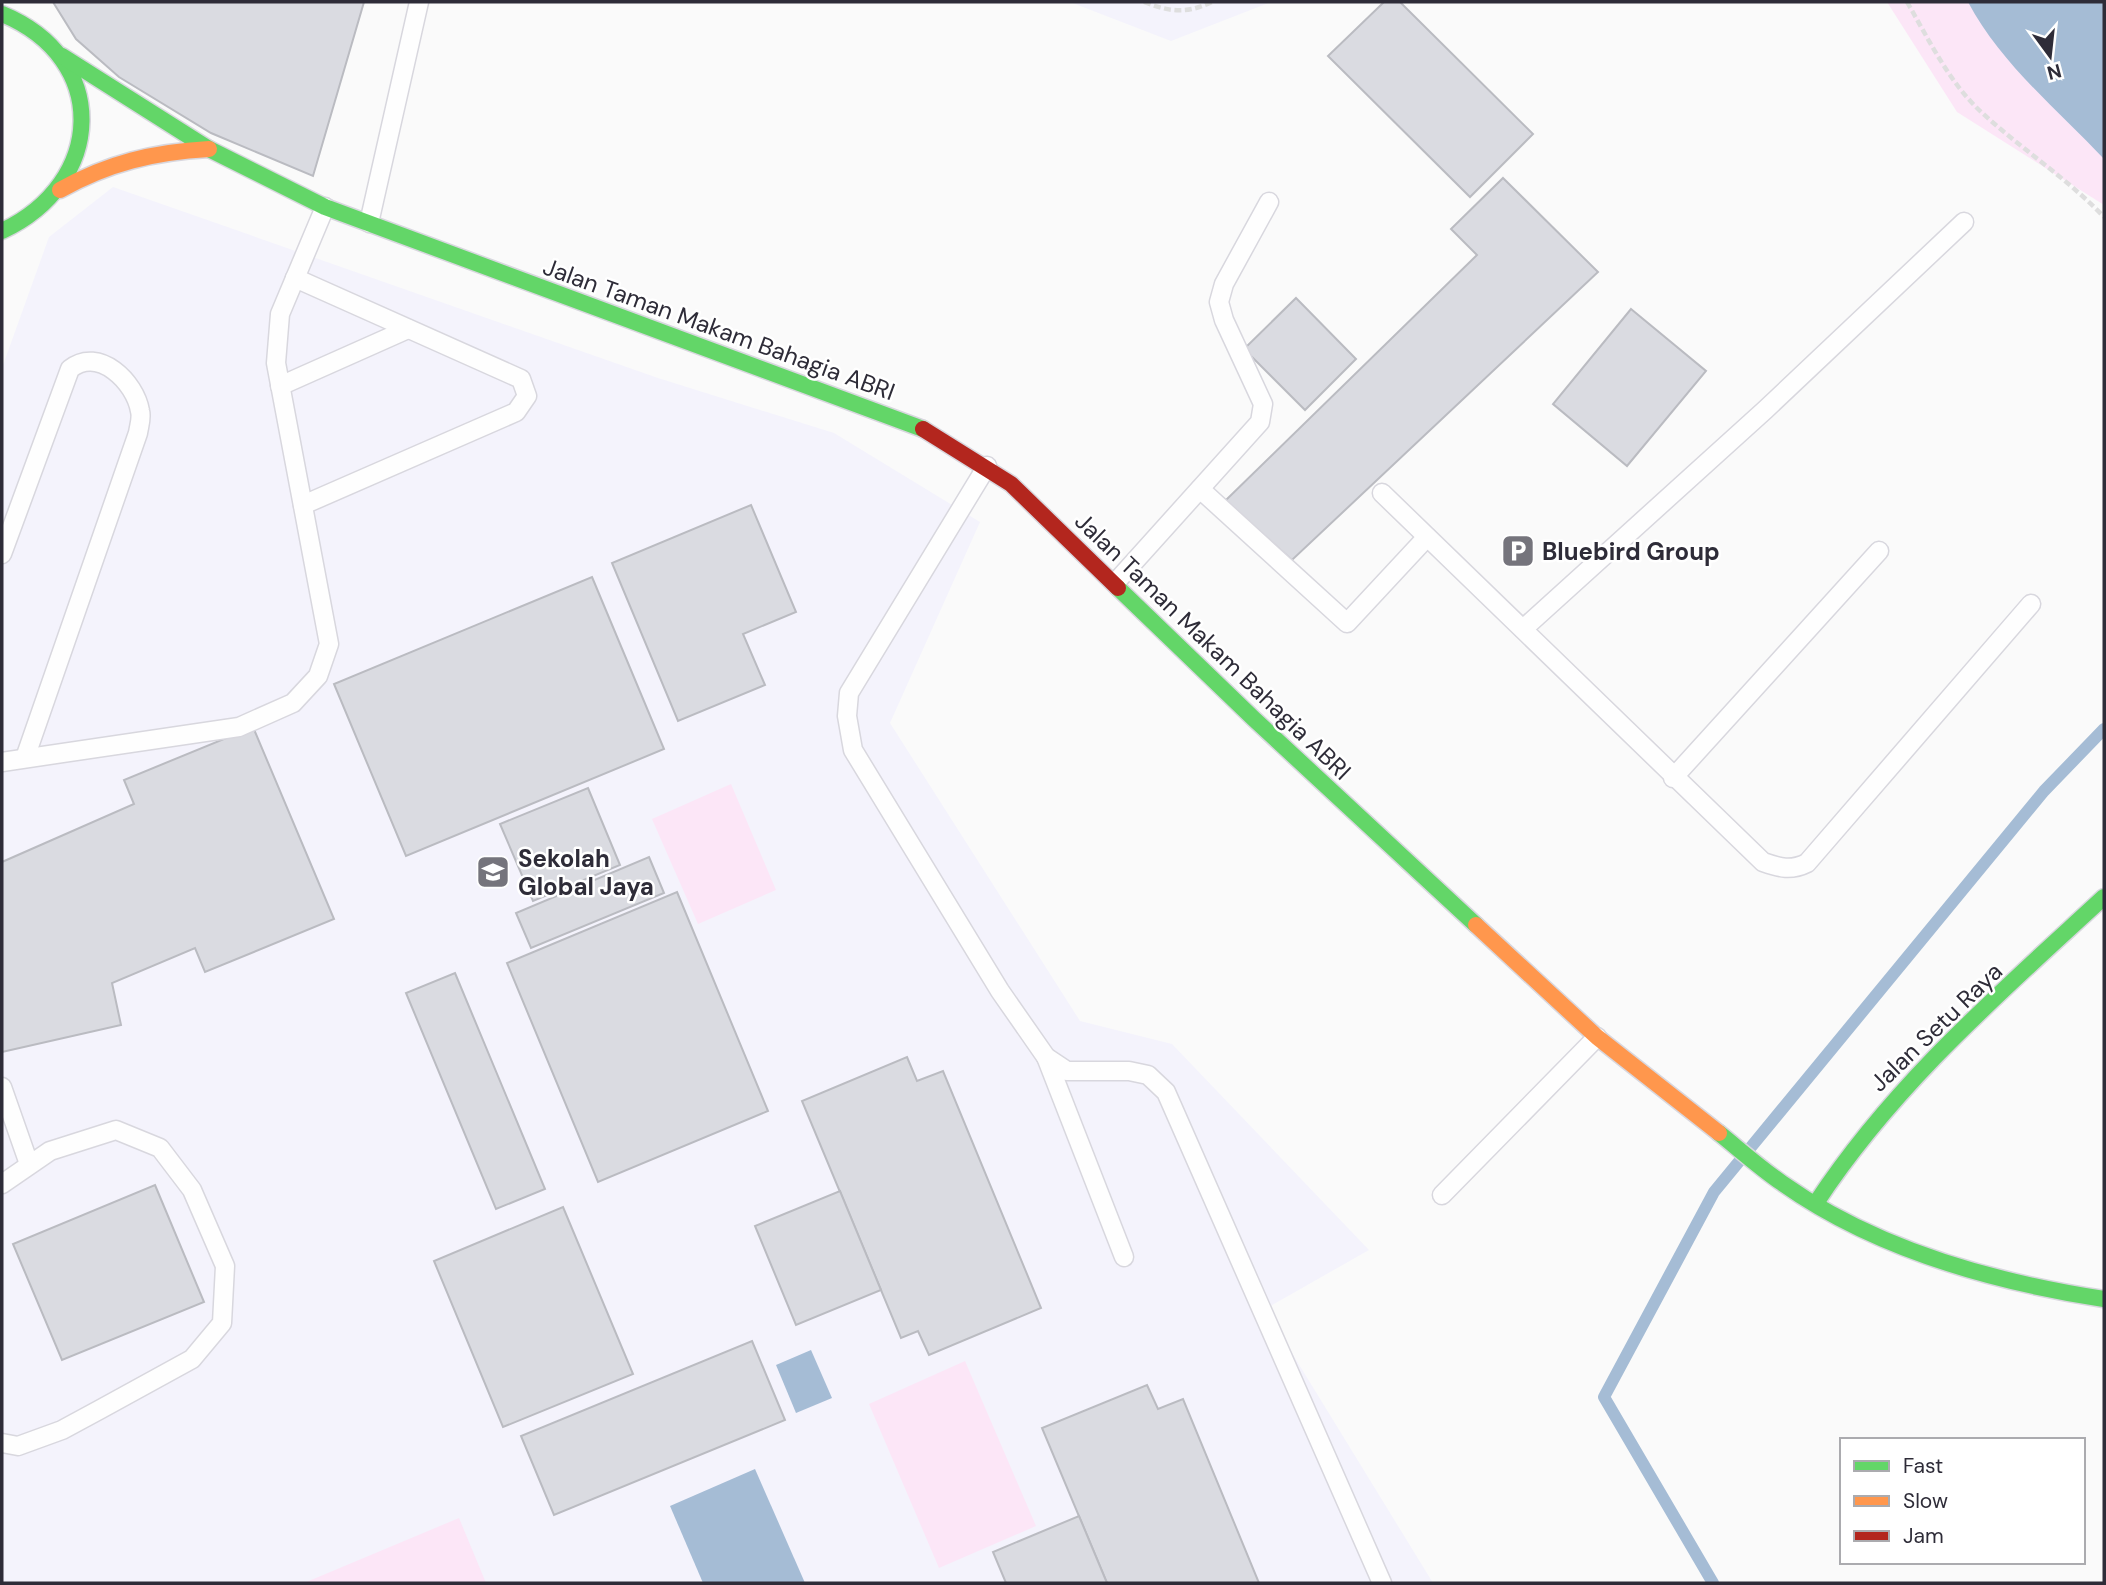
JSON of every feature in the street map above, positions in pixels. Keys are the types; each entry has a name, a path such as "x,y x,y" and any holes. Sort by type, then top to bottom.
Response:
{"main road":[{"path":"2,231 17,226 40,211 60,190 74,165 82,136 81,104 74,79 62,56 18,2"},
{"path":"2,14 23,23 44,37"},
{"name":"Jalan Taman Makam Bahagia ABRI","path":"62,56 209,149 325,207 930,432 986,466 1011,484 1254,719 1597,1037 1783,1184 1880,1237 1943,1263 2027,1287 2104,1299"},
{"name":"Jalan Taman Makam Bahagia ABRI","path":"60,190 95,170 126,158 162,151 209,149"},
{"name":"Jalan Setu Raya","path":"1816,1203 1839,1164 1902,1088 2104,897"}],"lane":[{"path":"369,223 419,2"},
{"path":"1115,582 1260,422 1263,404 1224,320 1219,302 1224,284 1269,202"},
{"path":"2,761 240,727 293,704 318,676 329,644 276,363 280,314 325,207"},
{"path":"1523,628 1765,410 1964,222"},
{"path":"295,278 521,379 527,396 516,412 303,505"},
{"path":"280,386 408,329"},
{"path":"2,554 70,369 78,362 97,362 129,382 141,414 138,433 24,758"},
{"path":"986,466 849,693 847,716 853,750 1000,990 1046,1056 1124,1257"},
{"path":"1199,489 1347,623 1427,537"},
{"path":"1382,494 1523,628 1673,778 1763,862 1794,869 1807,863 2031,604"},
{"path":"1673,778 1879,551"},
{"path":"1442,1195 1597,1037"},
{"path":"1046,1056 1067,1071 1129,1071 1148,1075 1166,1092 1382,1583"},
{"path":"2,1087 29,1164"},
{"path":"2,1184 50,1151 116,1130 160,1148 192,1190 225,1266 222,1324 192,1359 62,1430 18,1446 2,1443"}],"path":[{"path":"1144,2 1169,12 1182,12 1212,2"},
{"path":"1907,2 1941,60 1976,108 2085,197 2104,217"}],"shaded area":[{"path":"1070,2 1271,2 1171,41"},
{"path":"1887,2 2104,2 2104,205 1957,112"},
{"name":"Sekolah Global Jaya","path":"113,187 658,378 834,433 980,522 890,723 1080,1021 1172,1044 1369,1250 1265,1309 1433,1583 2,1583 2,368 49,237"},
{"path":"731,784 776,890 698,924 652,819"},
{"path":"965,1361 1036,1526 939,1568 869,1404"},
{"path":"459,1518 486,1583 304,1583"}],"water":[{"path":"1968,2 2104,2 2104,159 2030,85 1996,46"},
{"path":"811,1350 832,1398 796,1413 776,1365"},
{"path":"755,1469 805,1583 703,1583 670,1506"}],"building":[{"path":"53,2 364,2 313,176 211,133 119,77 76,39"},
{"path":"1384,2 1400,2 1533,134 1470,197 1328,56"},
{"path":"1503,178 1598,272 1292,560 1225,501 1477,255 1451,229"},
{"path":"1296,298 1356,359 1305,410 1244,349"},
{"path":"1631,309 1706,371 1627,466 1553,404"},
{"path":"751,505 796,612 743,634 765,685 678,721 612,563"},
{"path":"592,577 664,749 406,856 334,684"},
{"path":"253,727 334,919 205,972 195,948 112,983 121,1025 2,1052 2,862 134,804 124,780"},
{"path":"588,788 620,865 533,901 500,824"},
{"path":"649,857 664,893 531,948 516,913"},
{"path":"677,892 768,1111 598,1182 507,963"},
{"path":"455,973 545,1189 496,1209 406,993"},
{"path":"907,1057 917,1081 943,1071 1041,1308 929,1355 918,1331 901,1338 802,1101"},
{"path":"155,1185 204,1302 62,1360 13,1244"},
{"path":"840,1191 881,1290 796,1325 755,1226"},
{"path":"563,1207 633,1374 503,1427 434,1261"},
{"path":"752,1341 785,1420 554,1515 521,1436"},
{"path":"1147,1385 1158,1409 1183,1399 1259,1583 1107,1583 1042,1428"},
{"path":"1079,1516 1107,1583 1006,1583 993,1552"}],"waterway":[{"path":"1713,1583 1604,1397 1714,1192 2044,791 2104,729"}],"traffic: fast":[{"path":"2,14 38,34 62,60 77,90 82,121 76,153 61,183 36,210 2,231"},
{"path":"62,56 209,149 325,207 923,429"},
{"path":"1118,588 1254,719 1476,925"},
{"path":"1816,1203 1879,1118 1914,1079 1950,1041 2104,897"},
{"path":"1719,1133 1774,1177 1818,1206 1895,1244 1978,1272 2104,1299"}],"traffic: slow":[{"path":"60,190 132,160 209,149"},
{"path":"1476,925 1597,1037 1719,1133"}],"traffic: jam":[{"path":"923,429 1011,484 1118,588"}],"place":[{"name":"Bluebird Group","path":"1518,551"},
{"name":"Sekolah Global Jaya","path":"493,872"}]}
